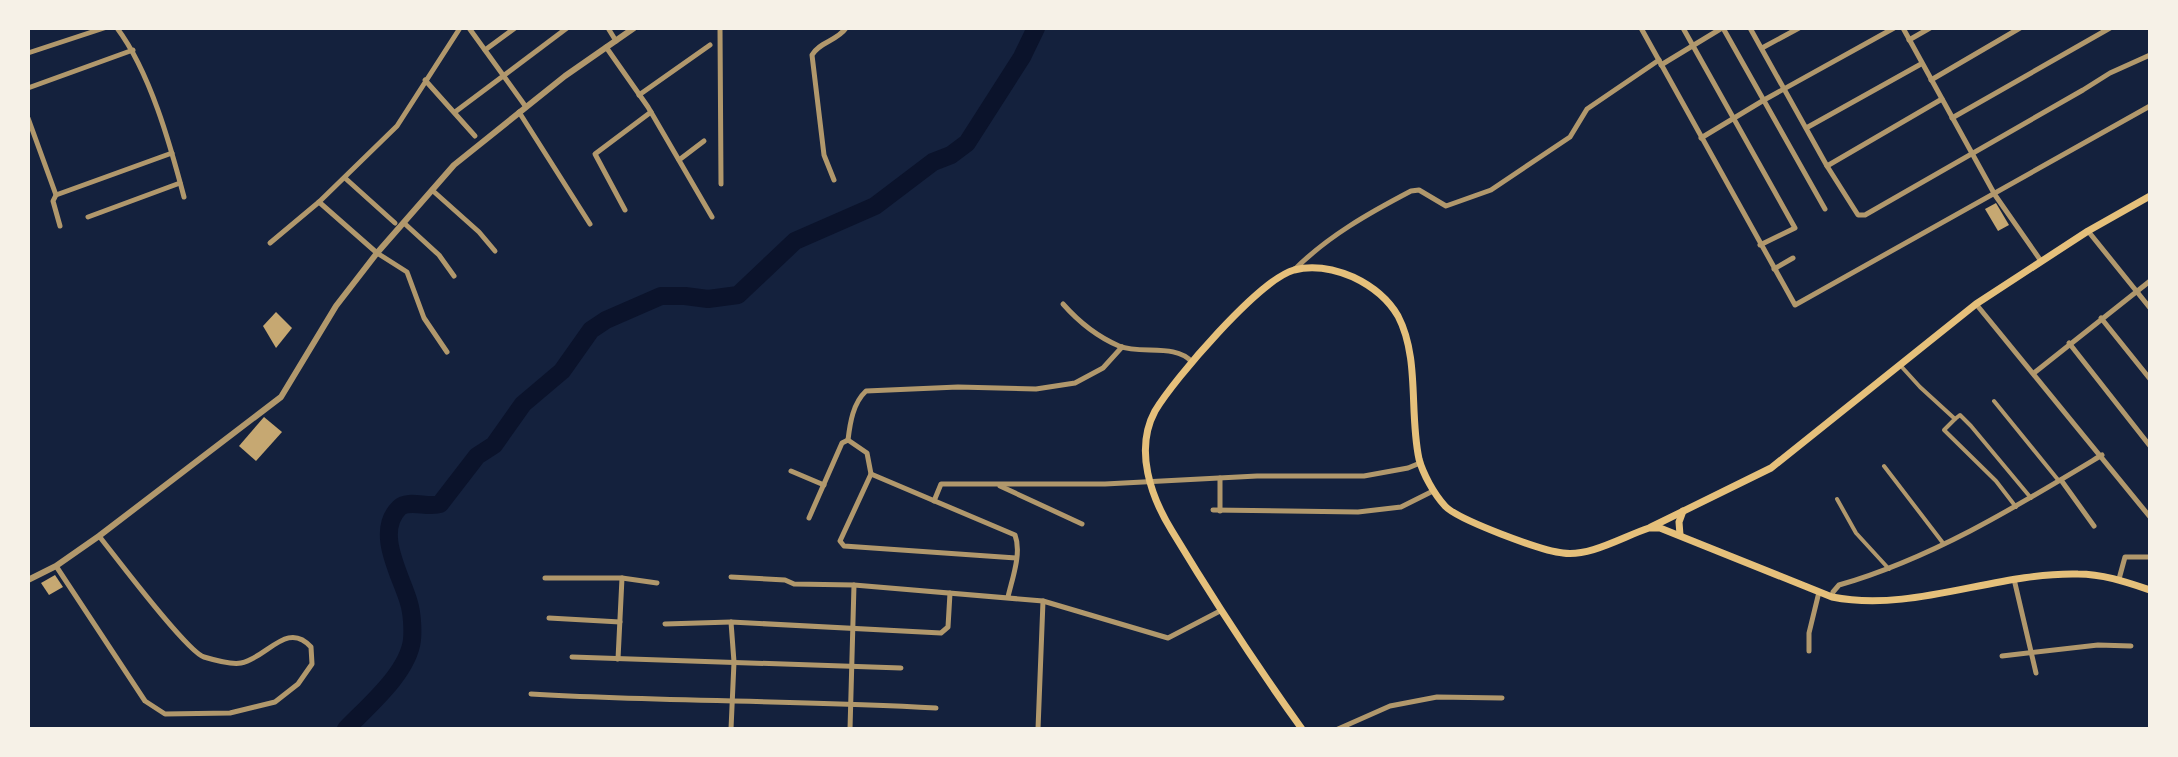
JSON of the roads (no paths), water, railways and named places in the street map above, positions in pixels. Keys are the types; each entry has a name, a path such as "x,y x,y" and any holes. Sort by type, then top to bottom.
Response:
{"main road":[{"path":"1302,729 1220,611 1159,511 1149,481 1147,436 1153,415 1166,393 1257,292 1293,270 1318,267 1368,284 1387,299 1399,317 1406,337 1413,422 1420,463 1434,491 1447,508 1517,539 1563,553 1584,552 1649,528 1771,468 1976,304 2088,231 2150,196"},
{"path":"1680,535 1679,522 1683,511"},
{"path":"1649,528 1680,535 1832,597 1858,602 1885,602 2014,578 2078,574 2119,579 2150,590"}],"street":[{"path":"28,53 104,28"},
{"path":"117,28 133,50 172,153 184,197"},
{"path":"270,243 319,202 397,126 460,28"},
{"path":"469,28 503,75 590,224"},
{"path":"485,50 515,28"},
{"path":"455,112 567,28"},
{"path":"608,28 616,41"},
{"path":"28,580 56,566 99,536 281,397 336,306 377,253 464,156 522,109 634,28"},
{"path":"720,28 721,184"},
{"path":"834,180 824,155 812,55 816,48 840,36 846,28"},
{"path":"1641,28 1795,305 2150,106"},
{"path":"1683,28 1795,228 1760,245"},
{"path":"1293,270 1358,219 1411,191 1419,190 1446,206 1491,190 1570,137 1587,109 1660,62 1722,28 1825,209"},
{"path":"1750,28 1858,215 1865,215 2110,73 2150,55"},
{"path":"1762,48 1799,28"},
{"path":"1701,138 1894,28"},
{"path":"1903,28 1995,195 2041,261"},
{"path":"1909,40 1930,28"},
{"path":"1930,80 2020,28"},
{"path":"1952,118 2110,28"},
{"path":"639,95 710,45"},
{"path":"606,47 651,112 712,217"},
{"path":"28,88 133,50"},
{"path":"1808,127 1921,64"},
{"path":"425,80 475,136"},
{"path":"1827,166 1942,99"},
{"path":"625,210 595,154 651,112"},
{"path":"28,118 56,195"},
{"path":"679,160 704,141"},
{"path":"60,226 53,201 56,195 172,153"},
{"path":"345,178 395,223"},
{"path":"88,217 180,183"},
{"path":"432,190 479,232 495,251"},
{"path":"319,202 377,253 407,272 424,318 447,352"},
{"path":"404,223 439,255 454,276"},
{"path":"2088,231 2150,308"},
{"path":"1774,269 1793,258"},
{"path":"2034,373 2150,281"},
{"path":"1063,304 1076,319 1122,347 1186,356 1192,363"},
{"path":"1976,304 2150,517"},
{"path":"2101,318 2150,379"},
{"path":"2069,343 2150,446"},
{"path":"848,440 854,409 866,391 958,387 1036,389 1075,383 1103,368 1122,347"},
{"path":"1900,364 1955,419"},
{"path":"1994,401 2094,526"},
{"path":"2016,507 1978,462 1944,430 1960,415 2031,498"},
{"path":"848,440 867,453 871,474 840,541 844,546 1016,558"},
{"path":"809,518 842,443 848,440"},
{"path":"1832,597 1839,585 1889,569 2016,507 2102,455"},
{"path":"934,501 941,484 1364,476 1420,463"},
{"path":"1884,466 1943,543"},
{"path":"791,471 824,485"},
{"path":"871,474 1015,535 1018,541 1008,597"},
{"path":"1220,478 1216,511 1358,512 1401,507 1434,491"},
{"path":"996,484 1082,524"},
{"path":"1837,499 1856,533 1889,569"},
{"path":"56,566 145,701 165,714 230,713 275,702 298,684 312,664 311,647 304,639 297,637 278,642 242,663 197,654 99,536"},
{"path":"2119,579 2125,557 2150,557"},
{"path":"731,577 1043,601 1168,638 1220,611"},
{"path":"545,578 622,578 657,583"},
{"path":"618,659 622,578"},
{"path":"2014,578 2036,673"},
{"path":"850,729 854,585"},
{"path":"1809,651 1809,633 1819,592"},
{"path":"665,624 731,622 941,633 948,627 950,593"},
{"path":"1038,729 1043,601"},
{"path":"549,618 620,622"},
{"path":"731,622 734,662 731,729"},
{"path":"2002,656 2098,645 2131,646"},
{"path":"572,657 901,668"},
{"path":"531,694 640,701 732,699 936,708"},
{"path":"1338,729 1390,706 1459,696 1502,698"}],"waterway":[{"path":"346,729 395,677 412,640 410,607 389,542 392,518 399,508 408,504 440,504 477,456 494,445 523,404 562,371 591,330 606,320 661,296 708,299 738,295 795,241 875,206 933,162 951,155 967,143 1022,57 1036,28"}]}
